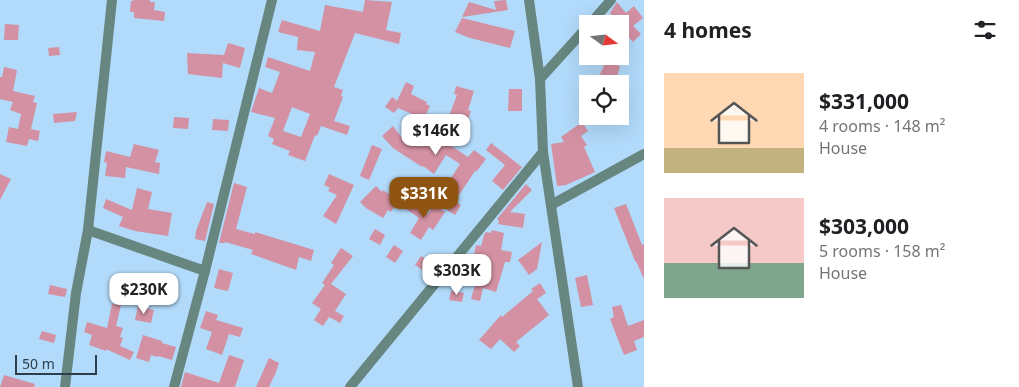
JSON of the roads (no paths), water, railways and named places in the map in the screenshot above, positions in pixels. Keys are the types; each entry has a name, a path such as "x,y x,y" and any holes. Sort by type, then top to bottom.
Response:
{"street":[{"path":"64,387 76,292 88,230 112,0"},
{"path":"174,387 205,271 272,0"},
{"path":"529,0 540,79 542,152 578,387"},
{"path":"598,15 611,0"},
{"path":"540,79 579,36"},
{"path":"350,387 542,152"},
{"path":"551,205 644,154"},
{"path":"88,230 205,271"}]}
